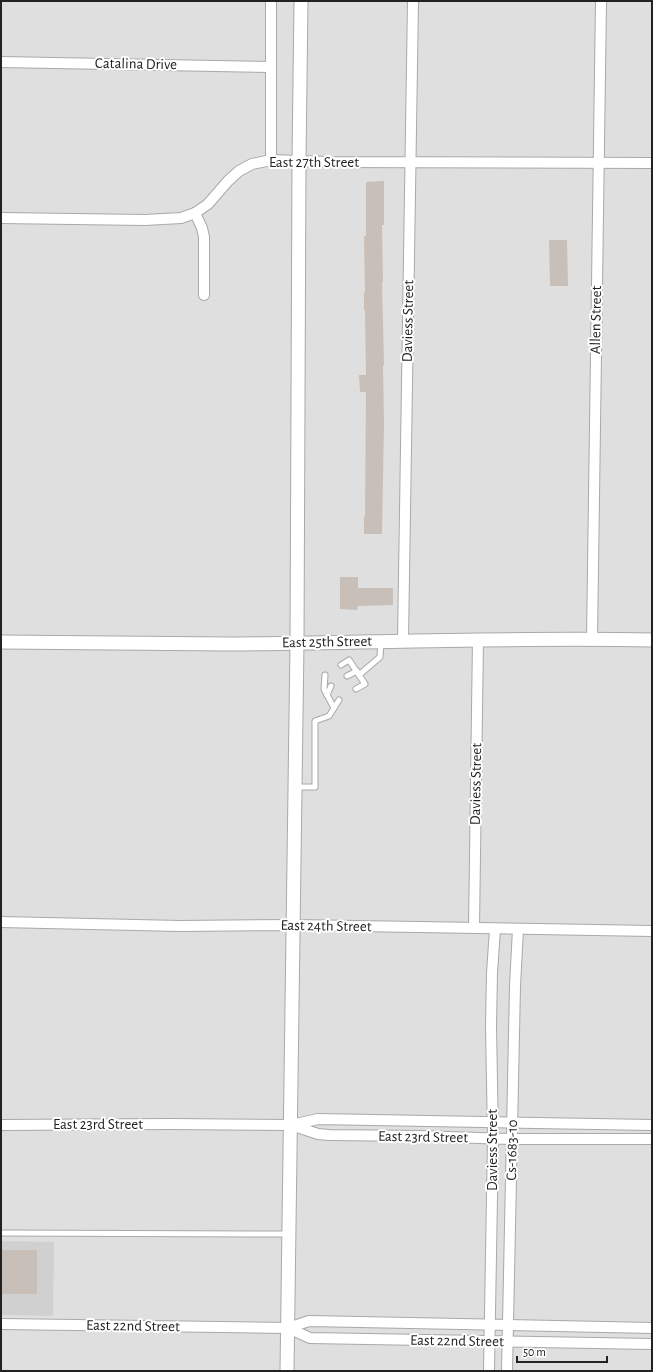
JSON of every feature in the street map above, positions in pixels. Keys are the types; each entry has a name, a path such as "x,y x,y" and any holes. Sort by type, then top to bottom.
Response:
{"street":[{"path":"271,1 271,160"},
{"path":"287,1371 294,925 299,160 302,1"},
{"name":"Daviess Street","path":"403,640 413,1"},
{"name":"Allen Street","path":"592,639 601,1"},
{"name":"Catalina Drive","path":"1,62 271,67"},
{"name":"East 27th Street","path":"1,218 145,220 181,218 195,213 208,204 239,171 252,164 271,160 328,162 652,163"},
{"path":"195,213 202,228 204,237 204,295"},
{"name":"Daviess Street","path":"474,928 478,639"},
{"name":"East 25th Street","path":"1,642 218,644 478,639 652,640"},
{"name":"East 24th Street","path":"1,922 652,931"},
{"name":"Daviess Street","path":"490,1371 493,1138 491,1026 495,929"},
{"name":"Cs-1683-10","path":"506,1371 515,986 518,930"},
{"name":"East 23rd Street","path":"1,1125 291,1125 318,1119 652,1125"},
{"name":"East 23rd Street","path":"291,1125 318,1134 329,1135 512,1139 652,1139"},
{"name":"East 22nd Street","path":"1,1324 288,1328 309,1321 652,1328"},
{"name":"East 22nd Street","path":"288,1328 310,1338 652,1344"}],"lane":[{"path":"347,676 358,673 380,657 381,641"},
{"path":"341,665 349,660 365,684 356,689"},
{"path":"325,675 324,689 334,708"},
{"path":"327,695 331,686"},
{"path":"295,787 315,787 315,721 329,716 338,700"},
{"path":"1,1233 290,1234"}],"shaded area":[{"path":"1,1 652,1 652,1371 1,1371"},
{"path":"1,1241 54,1242 53,1316 1,1315"}],"building":[{"path":"384,181 384,225 382,225 384,423 382,534 364,534 366,392 360,392 359,375 366,375 364,236 366,236 366,182"},
{"path":"549,240 567,240 568,286 550,286"},
{"path":"340,577 358,577 358,588 393,588 393,605 358,606 357,610 340,609"},
{"path":"1,1250 37,1250 37,1294 1,1294"}]}
